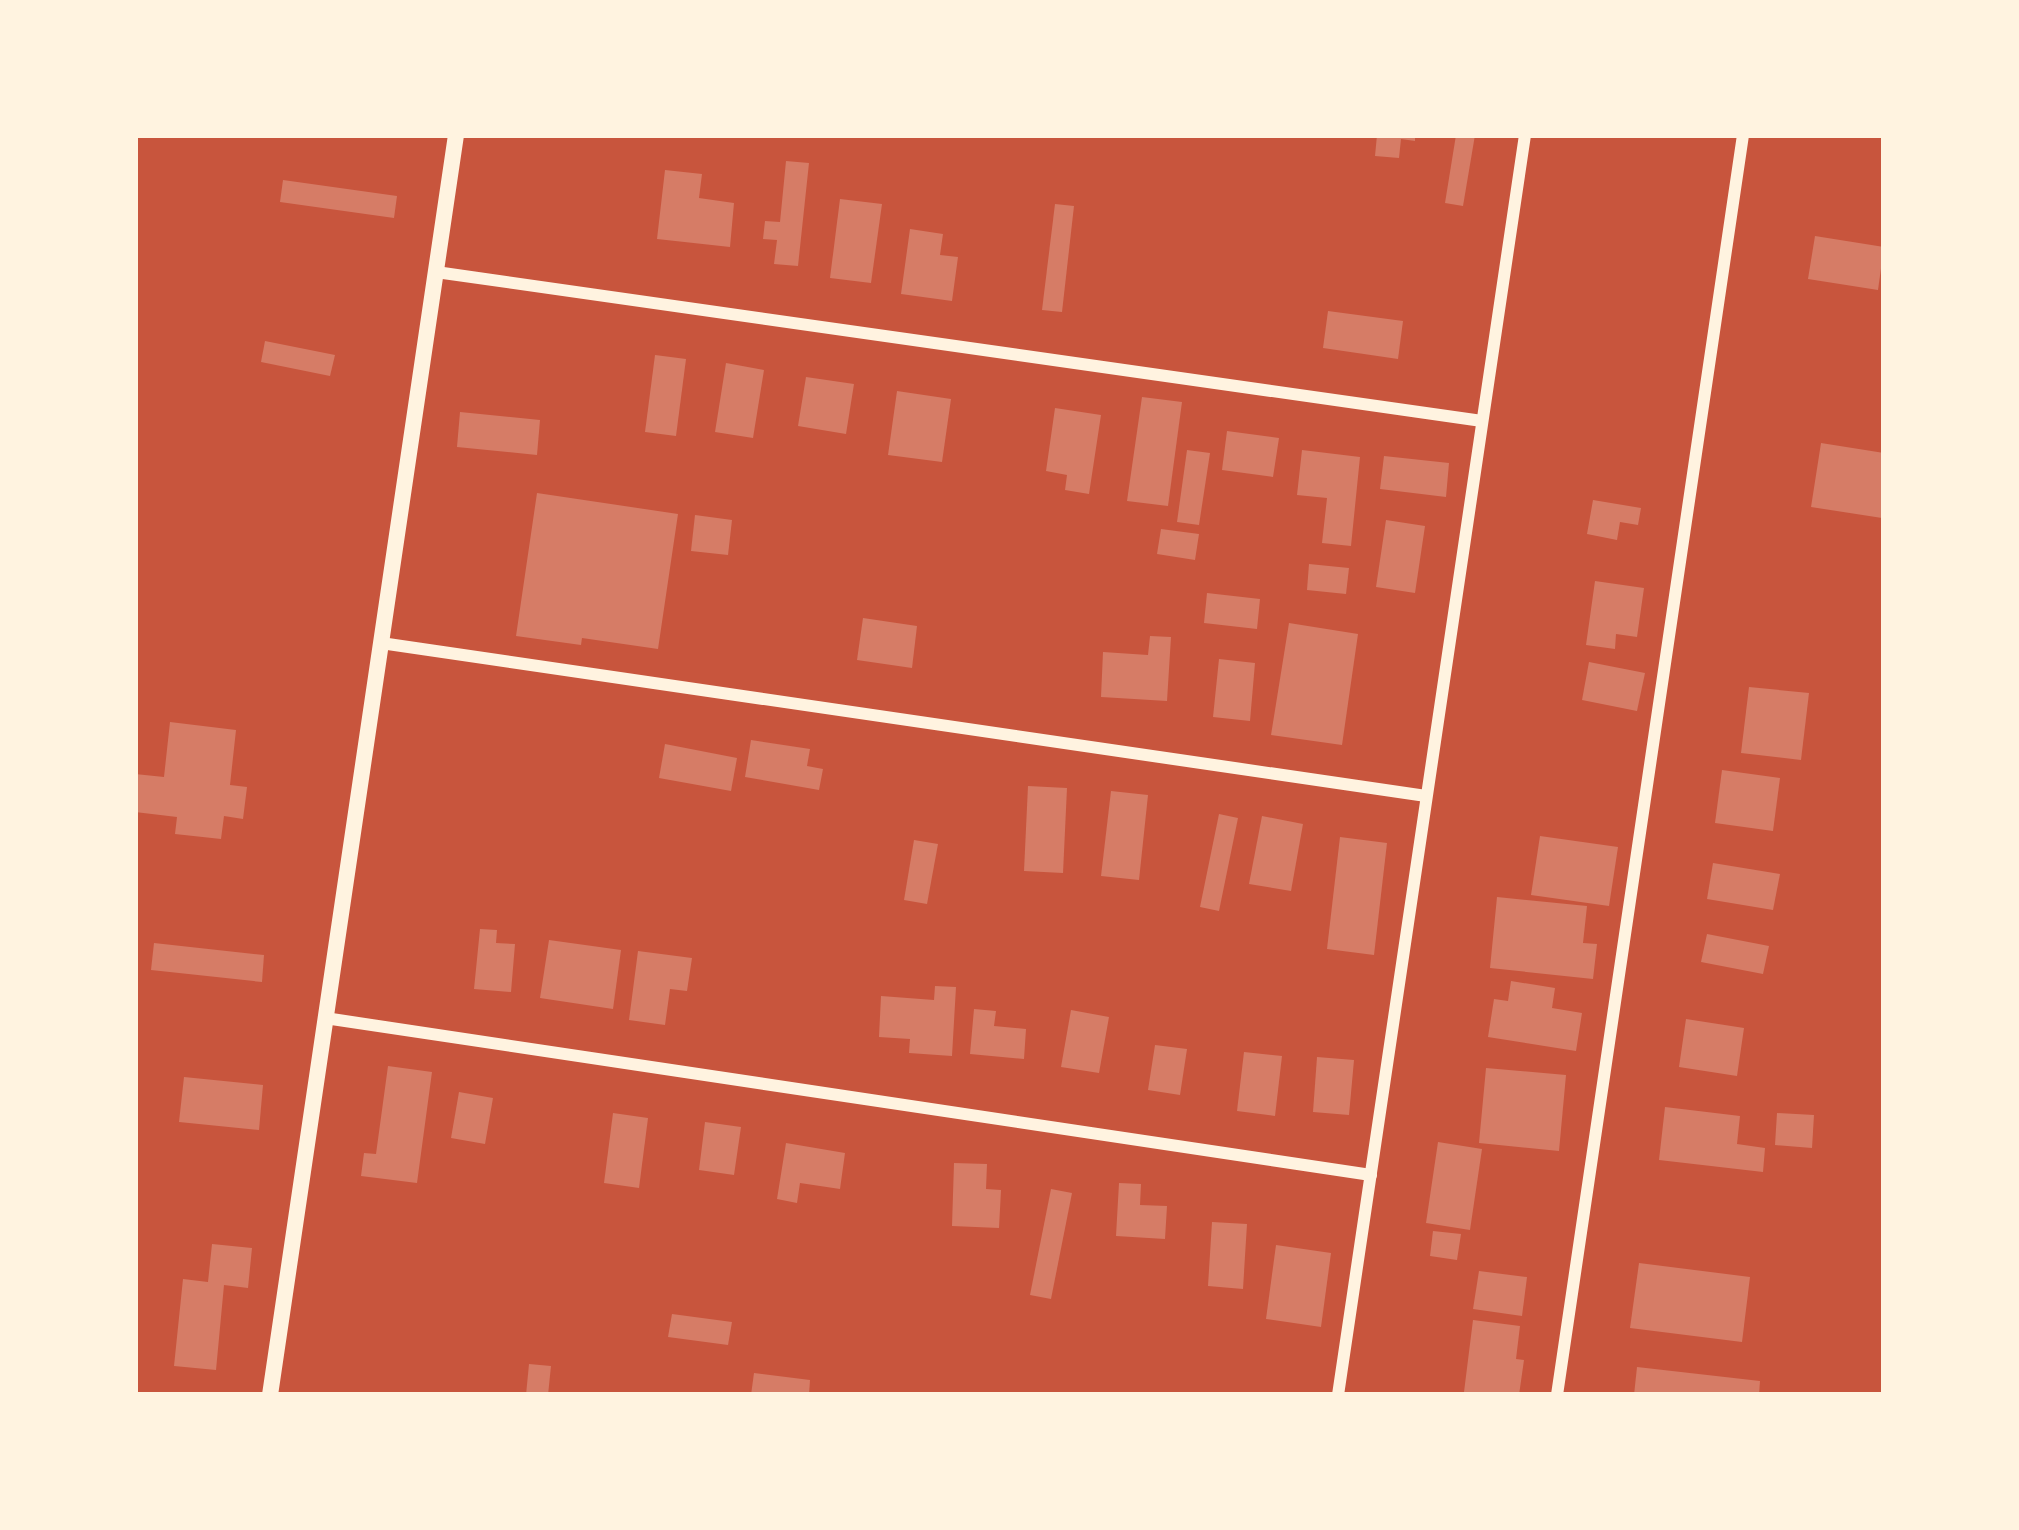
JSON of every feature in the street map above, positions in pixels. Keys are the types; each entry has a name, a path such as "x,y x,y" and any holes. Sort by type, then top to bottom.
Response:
{"street":[{"path":"270,1395 456,135"},
{"path":"1338,1395 1525,135"},
{"path":"1557,1395 1743,135"},
{"path":"436,272 1482,421"},
{"path":"381,643 1426,796"},
{"path":"325,1018 1370,1175"}],"building":[{"path":"1377,135 1415,135 1415,141 1401,139 1399,158 1375,156"},
{"path":"1456,135 1475,135 1463,206 1445,203"},
{"path":"786,161 809,163 798,266 774,264 777,240 763,239 765,221 780,222"},
{"path":"665,170 702,174 699,198 734,203 730,247 657,239"},
{"path":"283,180 397,196 394,218 280,202"},
{"path":"840,199 882,204 871,283 830,278"},
{"path":"1055,204 1074,206 1062,312 1042,310"},
{"path":"910,229 943,234 940,255 958,257 952,301 901,294"},
{"path":"1815,236 1884,247 1878,290 1808,279"},
{"path":"1328,311 1403,321 1398,359 1323,348"},
{"path":"265,341 335,355 330,376 261,362"},
{"path":"655,355 686,359 676,436 645,432"},
{"path":"726,363 764,370 753,438 715,432"},
{"path":"806,377 854,384 846,434 798,426"},
{"path":"897,391 951,399 942,462 888,455"},
{"path":"1142,397 1182,402 1168,506 1127,501"},
{"path":"1055,408 1101,415 1089,494 1065,490 1067,475 1046,471"},
{"path":"460,412 540,420 537,455 457,447"},
{"path":"1227,431 1279,438 1273,477 1222,470"},
{"path":"1821,443 1884,453 1882,518 1811,507"},
{"path":"1187,450 1210,453 1199,525 1177,522"},
{"path":"1302,450 1360,457 1351,546 1322,543 1327,498 1297,495"},
{"path":"1384,456 1449,463 1446,497 1380,489"},
{"path":"537,493 678,514 658,649 582,638 581,645 516,636"},
{"path":"1593,500 1641,508 1638,525 1620,522 1617,540 1587,534"},
{"path":"695,515 732,520 728,555 691,551"},
{"path":"1386,520 1425,526 1415,593 1376,587"},
{"path":"1161,529 1199,534 1195,560 1157,554"},
{"path":"1309,564 1349,568 1346,594 1307,590"},
{"path":"1595,581 1644,588 1637,637 1616,634 1615,649 1586,645"},
{"path":"1207,593 1260,599 1257,629 1204,623"},
{"path":"863,618 917,626 912,668 857,660"},
{"path":"1289,623 1358,634 1342,745 1271,735"},
{"path":"1150,636 1171,637 1167,701 1101,697 1103,652 1148,655"},
{"path":"1219,659 1255,663 1250,721 1213,717"},
{"path":"1589,662 1645,673 1637,711 1582,700"},
{"path":"1749,687 1809,693 1801,760 1741,753"},
{"path":"170,722 236,730 230,785 247,787 243,819 224,816 221,839 175,834 177,817 135,812 135,774 164,777"},
{"path":"751,740 810,749 807,766 823,769 819,790 745,777"},
{"path":"665,744 737,758 731,791 659,778"},
{"path":"1722,770 1780,778 1773,831 1715,823"},
{"path":"1028,786 1067,788 1063,873 1024,871"},
{"path":"1111,791 1148,795 1139,880 1101,876"},
{"path":"1219,814 1238,818 1219,911 1200,907"},
{"path":"1262,816 1303,824 1291,891 1249,884"},
{"path":"1540,836 1618,847 1609,906 1531,895"},
{"path":"1340,837 1387,843 1374,955 1327,949"},
{"path":"914,840 938,844 927,904 904,900"},
{"path":"1713,863 1780,874 1773,910 1707,899"},
{"path":"1497,897 1587,906 1583,943 1597,944 1593,979 1490,968"},
{"path":"480,929 497,930 496,943 515,944 511,992 474,989"},
{"path":"1707,934 1769,946 1763,974 1701,962"},
{"path":"549,940 621,950 613,1009 540,998"},
{"path":"154,943 264,955 262,982 151,970"},
{"path":"638,951 692,958 687,991 670,989 665,1025 629,1020"},
{"path":"1511,981 1555,988 1552,1008 1582,1013 1576,1051 1488,1037 1494,999 1508,1001"},
{"path":"935,986 956,987 952,1056 909,1053 910,1039 879,1037 881,996 934,1000"},
{"path":"974,1009 996,1011 994,1026 1026,1029 1024,1059 970,1054"},
{"path":"1071,1010 1109,1017 1099,1073 1061,1067"},
{"path":"1686,1019 1744,1028 1737,1076 1679,1067"},
{"path":"1155,1045 1187,1049 1180,1095 1148,1090"},
{"path":"1244,1052 1282,1056 1275,1116 1237,1111"},
{"path":"1317,1057 1354,1060 1349,1115 1313,1112"},
{"path":"388,1066 432,1072 417,1183 361,1176 364,1153 376,1154"},
{"path":"1486,1068 1566,1075 1559,1151 1479,1143"},
{"path":"184,1077 263,1085 259,1130 179,1122"},
{"path":"459,1092 493,1098 485,1144 451,1138"},
{"path":"1665,1107 1740,1116 1737,1144 1765,1148 1763,1172 1659,1160"},
{"path":"613,1113 648,1118 639,1188 604,1183"},
{"path":"1777,1113 1814,1115 1812,1148 1775,1145"},
{"path":"705,1122 741,1127 734,1175 699,1170"},
{"path":"1438,1142 1482,1149 1470,1230 1426,1223"},
{"path":"786,1143 845,1153 840,1189 800,1183 797,1203 777,1199"},
{"path":"954,1163 987,1164 986,1189 1001,1190 999,1228 952,1226"},
{"path":"1119,1183 1141,1184 1140,1205 1167,1206 1165,1239 1116,1236"},
{"path":"1051,1189 1072,1193 1051,1299 1030,1295"},
{"path":"1212,1222 1247,1224 1243,1289 1208,1286"},
{"path":"1433,1231 1461,1234 1457,1260 1430,1256"},
{"path":"212,1244 252,1248 248,1288 224,1285 216,1370 174,1366 183,1279 208,1282"},
{"path":"1276,1245 1331,1253 1321,1327 1266,1319"},
{"path":"1639,1263 1750,1277 1742,1342 1630,1328"},
{"path":"1479,1271 1527,1277 1522,1316 1473,1309"},
{"path":"672,1314 732,1322 728,1345 668,1337"},
{"path":"1473,1320 1520,1326 1516,1359 1524,1360 1519,1395 1464,1392"},
{"path":"529,1364 551,1366 548,1395 526,1395"},
{"path":"1637,1367 1760,1381 1759,1395 1634,1395"},
{"path":"754,1373 810,1380 809,1395 751,1395"}]}
